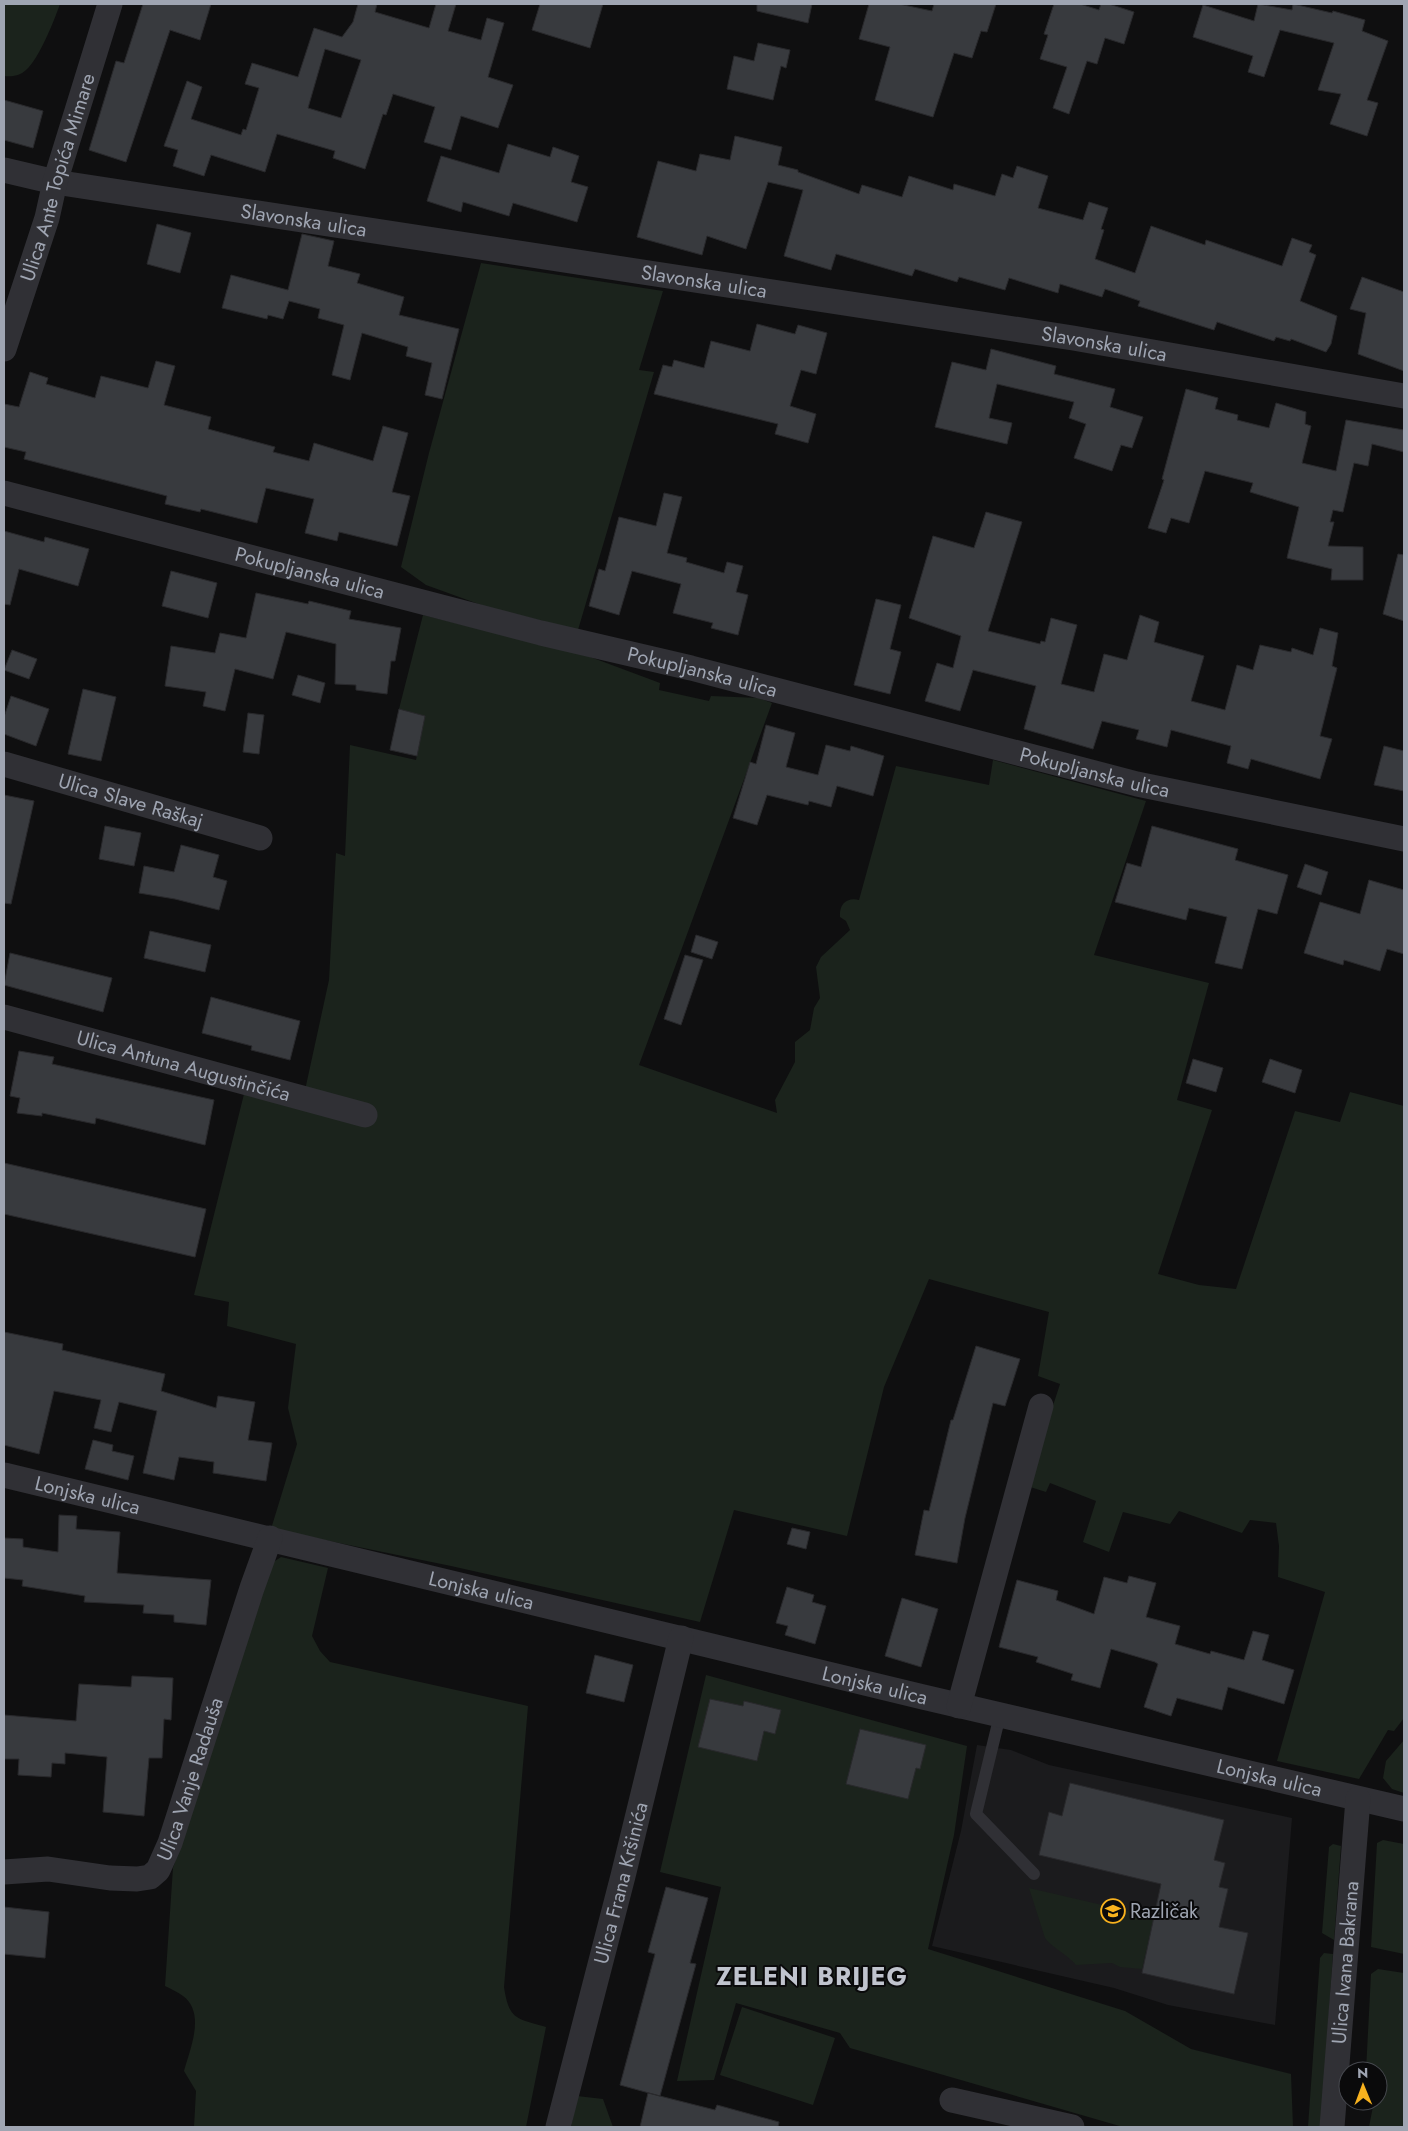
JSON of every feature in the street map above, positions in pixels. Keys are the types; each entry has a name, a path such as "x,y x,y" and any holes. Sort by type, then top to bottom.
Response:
{"street":[{"name":"Ulica Ante Topića Mimare","path":"4,349 47,218 55,182 110,4"},
{"name":"Slavonska ulica","path":"4,170 55,182 1072,338 1404,396"},
{"name":"Pokupljanska ulica","path":"4,493 531,630 691,668 1137,784 1404,839"},
{"name":"Ulica Slave Raškaj","path":"4,764 260,838"},
{"name":"Ulica Antuna Augustinčića","path":"4,1017 365,1115"},
{"path":"959,1706 1041,1406"},
{"name":"Lonjska ulica","path":"4,1475 959,1706 1404,1809"},
{"name":"Ulica Vanje Radauša","path":"4,1872 56,1870 123,1879 150,1877 158,1870 170,1843 252,1588 270,1538"},
{"name":"Ulica Frana Kršinića","path":"558,2127 623,1876 680,1638"},
{"name":"Ulica Ivana Bakrana","path":"1332,2127 1358,1799"},
{"path":"952,2100 1062,2126"}],"lane":[{"path":"1000,1715 976,1814 1034,1874"}],"shaded area":[{"path":"4,4 60,4 46,39 31,65 24,72 12,76 4,76"},
{"path":"481,263 663,291 639,370 654,372 578,630 484,606 426,585 401,567 429,453"},
{"path":"423,615 585,655 660,683 659,690 709,701 711,696 759,698 772,703 639,1065 777,1113 775,1100 795,1062 795,1042 810,1030 814,1008 820,998 816,967 821,957 850,930 846,921 840,917 841,909 847,901 859,900 896,766 989,785 993,760 1146,801 1094,955 1209,983 1177,1100 1212,1110 1158,1274 1199,1285 1236,1289 1295,1111 1340,1122 1350,1092 1404,1106 1404,1718 1394,1731 1388,1730 1359,1779 1277,1761 1325,1592 1278,1577 1279,1546 1276,1523 1250,1520 1242,1533 1179,1511 1170,1524 1123,1512 1109,1552 1083,1542 1096,1501 1050,1483 1046,1492 1027,1486 1060,1384 1038,1376 1049,1312 929,1279 884,1387 847,1536 734,1510 700,1622 451,1566 271,1529 297,1444 288,1408 296,1344 227,1326 229,1302 194,1295 244,1094 302,1104 329,980 336,853 345,856 350,745 416,760 425,716 399,709"},
{"path":"281,1557 328,1568 312,1636 320,1651 330,1662 528,1706 504,1987 508,2006 516,2016 527,2022 546,2027 526,2127 194,2127 196,2091 184,2071 194,2032 194,2012 190,2003 183,1996 165,1986 173,1868 272,1563"},
{"path":"706,1675 967,1746 954,1835 928,1949 1125,2011 1191,2049 1291,2074 1293,2127 1123,2127 850,2048 840,2033 736,2003 714,2080 677,2081 721,1887 660,1872"},
{"path":"1404,1740 1404,1793 1392,1789 1383,1778 1386,1761"},
{"name":"Različak","path":"977,1745 1011,1750 1049,1765 1292,1818 1275,2025 1168,2005 1114,1988 932,1946 961,1831"},
{"path":"1383,1840 1404,1844 1404,1954 1371,1947 1377,1843"},
{"path":"1333,1844 1341,1846 1334,1940 1322,1933 1329,1847"},
{"path":"1029,1888 1154,1917 1142,1969 1120,1967 1112,1963 1076,1965 1045,1938"},
{"path":"1324,1953 1333,1954 1321,2127 1308,2127 1320,1958"},
{"path":"1378,1969 1404,1973 1404,2127 1369,2127 1372,2111 1388,2111 1388,2061 1367,2061 1371,1974"},
{"path":"742,2007 835,2038 813,2105 720,2075"},
{"path":"577,2096 603,2099 613,2127 571,2127"}],"building":[{"path":"143,4 211,4 200,40 170,30 126,162 89,150 116,61 124,63"},
{"path":"358,4 377,4 375,12 429,28 436,4 456,4 448,31 481,40 487,18 504,23 488,77 513,85 498,128 461,116 451,150 424,142 435,107 393,94 386,115 383,114 365,169 333,158 335,151 277,134 265,172 211,155 204,176 173,166 178,150 164,146 187,81 202,87 191,119 241,135 243,129 246,130 259,88 245,84 252,63 298,77 314,28 342,37 353,22","holes":["325,49 361,60 341,118 308,108"]},
{"path":"540,4 603,4 590,48 532,30"},
{"path":"757,4 812,4 808,23 757,11"},
{"path":"869,4 899,4 932,11 934,4 996,4 987,32 981,31 972,58 954,53 933,117 875,100 890,47 859,39"},
{"path":"1054,4 1080,4 1099,10 1101,4 1109,4 1134,12 1124,44 1105,38 1097,64 1087,61 1069,114 1053,108 1067,67 1040,59 1048,35 1044,34"},
{"path":"1258,4 1292,10 1293,4 1332,13 1333,11 1365,20 1362,31 1388,41 1367,100 1378,103 1367,136 1330,124 1341,94 1318,90 1334,43 1280,30 1264,77 1248,72 1253,56 1193,37 1203,5 1254,21"},
{"path":"758,43 790,50 786,68 781,66 773,100 727,89 734,56 754,61"},
{"path":"4,100 43,111 33,148 4,140"},
{"path":"735,136 782,147 778,165 798,170 798,172 859,194 862,185 902,197 909,176 953,190 954,184 995,196 1002,174 1013,178 1017,166 1048,176 1038,208 1083,220 1089,202 1108,208 1101,229 1104,230 1095,259 1135,273 1151,226 1205,245 1206,240 1282,266 1292,238 1312,245 1309,252 1316,255 1300,301 1337,316 1331,344 1326,352 1291,339 1290,341 1276,337 1274,341 1217,322 1214,330 1138,306 1140,301 1105,289 1102,297 1060,284 1058,293 1009,278 1005,290 959,277 957,282 915,269 912,276 836,254 831,270 784,256 803,190 768,182 746,249 707,236 702,255 637,237 658,161 696,171 700,154 730,160"},
{"path":"508,144 550,157 553,147 579,156 571,182 588,187 577,222 513,203 509,216 463,202 461,212 427,201 441,156 499,173"},
{"path":"157,224 191,233 180,273 147,264"},
{"path":"302,234 334,241 328,266 360,274 357,283 404,297 399,315 459,329 442,399 425,395 432,363 406,356 408,347 362,333 350,380 332,375 344,325 318,318 320,309 289,301 283,319 268,315 267,319 222,308 231,275 288,290"},
{"path":"1362,277 1404,292 1404,371 1358,354 1366,313 1350,309"},
{"path":"757,324 795,334 798,325 827,333 816,374 801,370 790,406 816,414 808,443 775,434 778,424 654,394 663,365 672,367 674,360 704,368 711,341 750,351"},
{"path":"991,349 1056,366 1054,374 1115,389 1110,407 1143,417 1132,448 1121,445 1112,471 1074,458 1086,424 1069,418 1074,402 997,384 989,418 1012,423 1007,444 935,427 952,362 986,370"},
{"path":"156,361 175,366 164,405 211,417 208,429 275,447 273,452 309,461 314,443 373,461 383,426 408,433 392,492 410,496 397,546 339,532 337,541 305,533 314,499 266,488 257,523 201,509 200,512 165,504 167,496 24,459 26,452 4,447 4,404 19,407 30,372 48,378 46,384 95,398 101,376 148,388"},
{"path":"1186,389 1218,398 1215,409 1238,415 1237,420 1269,428 1276,403 1306,412 1305,424 1311,426 1302,463 1336,471 1346,420 1404,430 1404,452 1372,444 1368,466 1354,463 1343,512 1333,510 1330,522 1334,522 1328,546 1363,547 1363,580 1331,580 1332,569 1287,558 1299,507 1250,492 1253,483 1205,471 1189,523 1171,518 1166,533 1148,528 1164,480 1162,479"},
{"path":"664,493 682,497 667,553 687,558 686,562 724,573 727,562 743,566 736,592 748,595 738,635 711,628 713,623 673,613 681,584 632,571 619,615 589,606 599,569 605,571 619,517 656,526"},
{"path":"986,512 1022,522 988,631 1040,644 1041,641 1045,642 1051,618 1077,625 1061,684 1094,692 1104,654 1127,660 1140,615 1159,622 1154,642 1204,656 1191,701 1225,710 1237,665 1253,670 1260,645 1291,652 1292,648 1313,655 1320,628 1338,633 1332,666 1337,668 1320,736 1332,739 1320,779 1251,759 1248,769 1227,763 1231,746 1171,730 1167,747 1136,739 1139,730 1102,721 1093,749 1024,729 1036,686 973,670 960,711 925,701 937,663 953,668 961,636 909,618 933,536 974,548"},
{"path":"4,531 44,542 45,537 89,549 78,586 19,569 10,605 4,604"},
{"path":"1398,554 1404,555 1404,621 1383,614"},
{"path":"171,571 217,583 208,618 162,606"},
{"path":"256,593 308,604 309,601 351,611 349,619 401,628 395,661 391,661 387,694 356,690 356,685 335,684 336,644 286,632 273,679 235,669 225,711 203,706 206,692 165,686 171,646 215,653 220,633 246,638"},
{"path":"876,599 901,605 890,649 901,652 890,694 854,685"},
{"path":"12,650 37,659 29,679 4,670"},
{"path":"298,675 325,683 320,703 292,695"},
{"path":"83,689 116,697 101,761 68,754"},
{"path":"11,696 49,709 36,746 4,734 4,717"},
{"path":"399,709 425,716 417,756 390,750"},
{"path":"248,713 264,715 259,754 243,752"},
{"path":"766,725 795,733 786,767 818,775 826,745 850,751 851,746 884,756 873,796 837,786 831,807 809,801 808,805 767,795 757,825 733,818 750,762 756,764"},
{"path":"1384,746 1404,751 1404,791 1374,785"},
{"path":"4,795 34,801 11,904 4,903"},
{"path":"105,826 141,833 134,866 99,859"},
{"path":"1152,826 1238,849 1235,860 1288,875 1277,914 1258,909 1242,969 1215,963 1227,917 1189,908 1186,920 1115,902 1127,863 1141,867"},
{"path":"181,845 219,855 213,877 227,881 219,910 175,899 139,893 144,866 174,872"},
{"path":"1305,864 1328,872 1321,895 1297,887"},
{"path":"1369,880 1404,890 1404,954 1387,949 1380,971 1344,960 1343,965 1304,953 1320,902 1360,914"},
{"path":"150,931 211,945 205,972 144,958"},
{"path":"696,935 718,942 712,959 691,952"},
{"path":"10,953 112,978 103,1012 4,985"},
{"path":"685,955 703,960 681,1025 664,1019"},
{"path":"211,997 300,1021 290,1060 251,1050 252,1046 202,1033"},
{"path":"19,1051 54,1057 52,1064 214,1100 205,1145 96,1118 95,1124 42,1113 42,1116 17,1113 20,1098 10,1096"},
{"path":"1193,1059 1223,1068 1216,1092 1186,1083"},
{"path":"1270,1059 1302,1070 1295,1093 1262,1082"},
{"path":"4,1163 206,1209 195,1257 4,1214"},
{"path":"4,1332 63,1344 62,1350 165,1374 161,1391 216,1408 218,1396 255,1402 248,1440 272,1443 266,1481 213,1473 214,1462 179,1457 174,1480 143,1473 157,1411 119,1402 111,1432 94,1428 101,1400 54,1391 39,1454 4,1445"},
{"path":"976,1346 1020,1359 1005,1406 993,1403 965,1518 957,1563 915,1555 924,1510 929,1511 951,1420 953,1420"},
{"path":"93,1440 113,1445 112,1451 134,1456 128,1480 85,1469"},
{"path":"59,1515 77,1516 76,1529 120,1532 117,1573 211,1580 206,1625 174,1622 174,1615 143,1613 144,1605 84,1602 85,1596 22,1586 23,1580 4,1578 4,1538 23,1539 23,1547 58,1552"},
{"path":"792,1528 810,1532 806,1549 787,1544"},
{"path":"1129,1576 1156,1583 1146,1617 1180,1626 1175,1644 1210,1654 1211,1651 1244,1660 1253,1631 1269,1635 1262,1660 1294,1670 1284,1704 1228,1687 1222,1710 1177,1698 1171,1716 1144,1707 1158,1664 1155,1662 1111,1649 1100,1688 1071,1680 1073,1674 1036,1662 1038,1657 999,1647 1017,1580 1058,1591 1056,1600 1094,1614 1104,1577 1127,1583"},
{"path":"787,1587 814,1595 812,1602 826,1606 815,1644 785,1635 788,1626 776,1623"},
{"path":"902,1598 938,1609 921,1667 885,1656"},
{"path":"595,1655 633,1665 624,1702 586,1693"},
{"path":"132,1676 173,1678 171,1720 164,1719 162,1758 149,1758 144,1816 103,1812 107,1757 65,1753 65,1764 52,1763 51,1777 18,1775 19,1759 4,1759 4,1715 76,1721 79,1684 131,1687"},
{"path":"710,1699 743,1706 744,1701 781,1710 775,1734 764,1731 757,1761 698,1747"},
{"path":"860,1729 926,1745 920,1769 916,1768 908,1799 846,1784"},
{"path":"1070,1783 1224,1820 1214,1860 1225,1863 1219,1887 1228,1889 1219,1927 1248,1933 1234,1994 1142,1973 1161,1884 1039,1855 1049,1812 1062,1816"},
{"path":"666,1887 708,1898 690,1963 696,1964 660,2096 620,2085 655,1954 648,1952"},
{"path":"4,1907 49,1912 45,1958 4,1954"},
{"path":"648,2093 715,2110 717,2105 779,2122 778,2127 640,2127"}],"place":[{"name":"Različak","path":"1113,1911"}],"district":[{"name":"ZELENI BRIJEG","path":"812,1976"}]}
